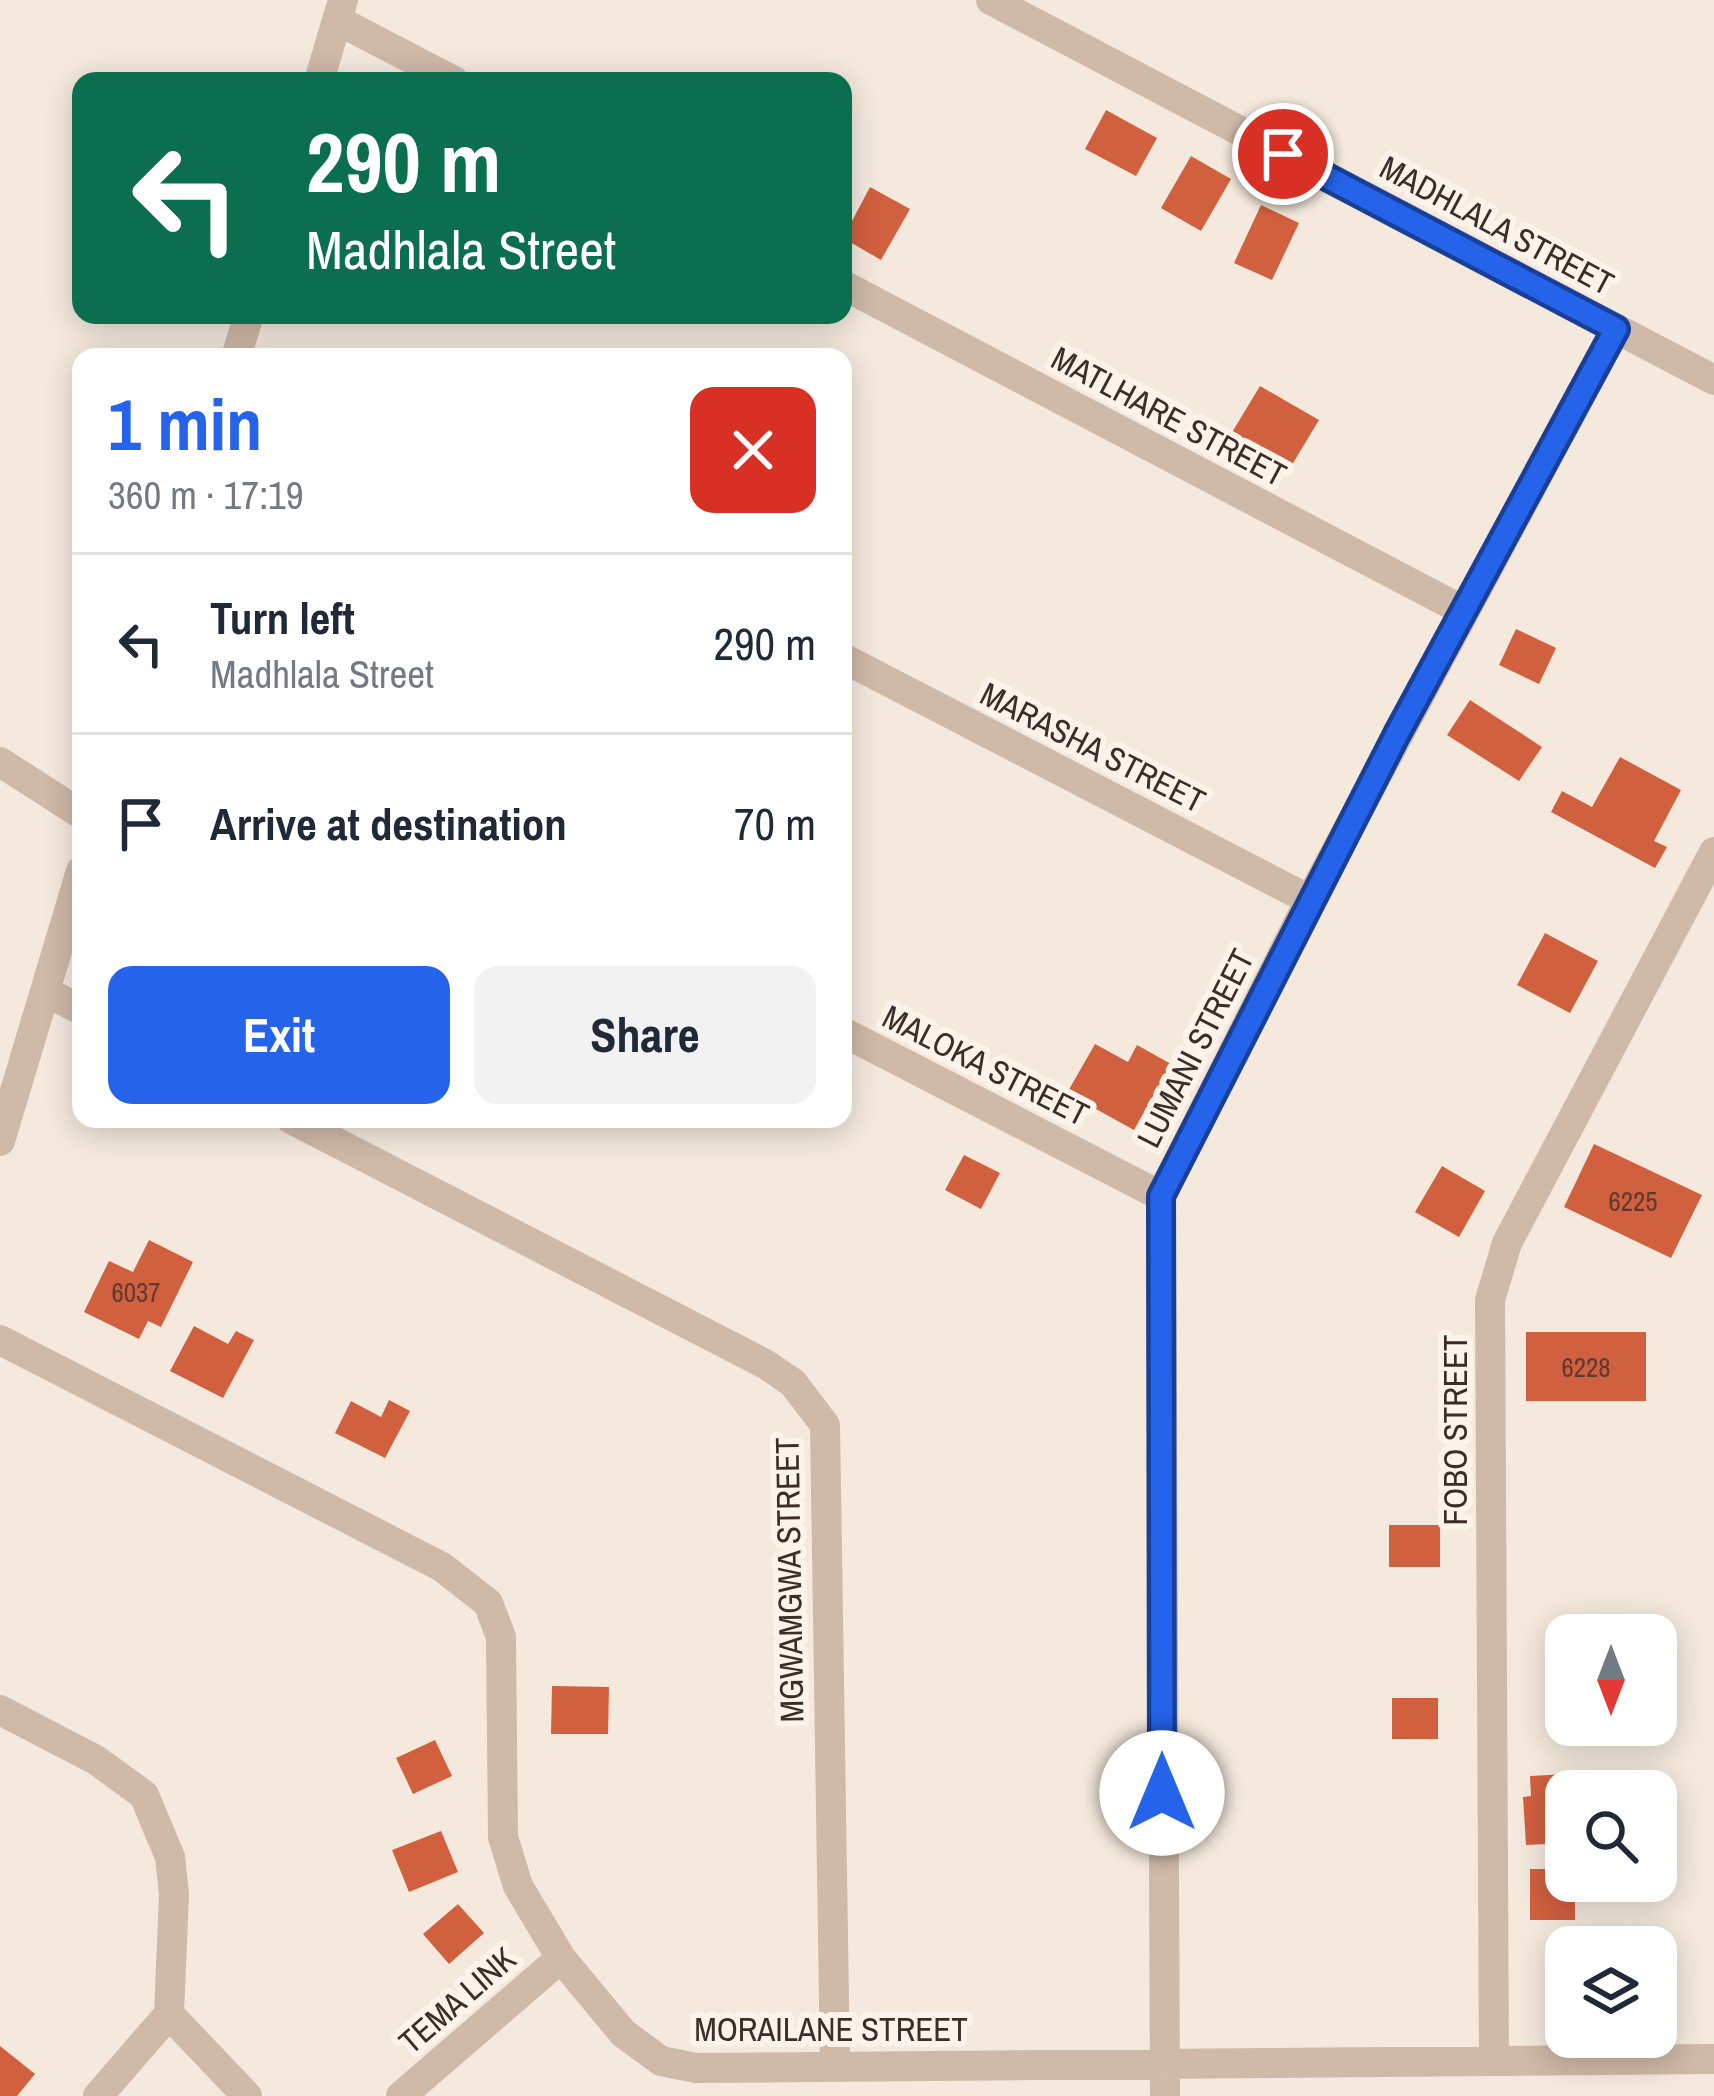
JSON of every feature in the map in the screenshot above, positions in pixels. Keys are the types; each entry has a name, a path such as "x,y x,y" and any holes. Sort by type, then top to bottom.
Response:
{"street":[{"name":"MADHLALA STREET","path":"991,0 1714,380"},
{"path":"322,72 340,10 440,72"},
{"name":"MATLHARE STREET","path":"852,290 1462,610"},
{"name":"LUMANI STREET","path":"1165,2096 1161,1196 1462,610 1616,329"},
{"name":"MARASHA STREET","path":"852,663 1310,900"},
{"path":"0,762 72,808"},
{"name":"FOBO STREET","path":"1494,2061 1490,1300 1507,1244 1714,852"},
{"path":"0,1142 72,900"},
{"path":"44,991 72,1005"},
{"name":"MALOKA STREET","path":"852,1037 1161,1196"},
{"name":"MGWAMGWA STREET","path":"308,1128 767,1365 793,1383 825,1425 835,2065"},
{"name":"MORAILANE STREET","path":"0,1340 442,1567 488,1604 501,1636 507,1855 518,1886 561,1958 622,2033 661,2061 696,2068 1714,2059"},
{"path":"0,1710 96,1760 144,1795 170,1857 174,1894 169,2014 98,2096"},
{"name":"TEMA LINK","path":"400,2096 561,1958"},
{"path":"169,2014 247,2096"}],"building":[{"path":"1106,110 1157,138 1136,176 1085,149"},
{"path":"1191,156 1231,179 1201,231 1161,208"},
{"path":"870,187 910,209 881,260 852,243 852,221"},
{"path":"1261,205 1299,223 1272,280 1234,263"},
{"path":"1260,386 1319,420 1290,468 1231,434"},
{"path":"1516,629 1556,648 1539,684 1499,665"},
{"path":"1470,700 1542,747 1519,781 1447,735"},
{"path":"1620,757 1681,790 1654,841 1667,847 1655,868 1551,812 1562,791 1592,807"},
{"path":"1545,933 1598,961 1570,1013 1517,985"},
{"path":"1095,1044 1128,1062 1137,1045 1171,1064 1134,1130 1067,1093"},
{"path":"1594,1144 1702,1195 1671,1258 1564,1207"},
{"path":"964,1155 1000,1173 981,1209 945,1190"},
{"path":"1442,1166 1485,1191 1459,1237 1415,1212"},
{"path":"149,1240 193,1262 161,1327 148,1321 139,1339 84,1312 109,1261 133,1272"},
{"path":"194,1326 228,1344 236,1331 254,1340 223,1398 170,1371"},
{"path":"1526,1332 1646,1332 1646,1401 1526,1401"},
{"path":"389,1400 410,1411 385,1458 335,1433 351,1401 381,1417"},
{"path":"1389,1525 1440,1525 1440,1567 1389,1567"},
{"path":"552,1686 609,1687 608,1734 551,1734"},
{"path":"1392,1698 1438,1698 1438,1739 1392,1739"},
{"path":"435,1740 452,1776 413,1794 396,1758"},
{"path":"1545,1775 1545,1844 1526,1845 1523,1797 1531,1796 1530,1776"},
{"path":"441,1831 458,1872 409,1892 392,1850"},
{"path":"1530,1869 1545,1869 1545,1902 1575,1902 1575,1920 1530,1920"},
{"path":"458,1904 484,1933 449,1964 423,1934"},
{"path":"0,2046 35,2074 17,2096 0,2096"}],"route":[{"path":"1162,1793 1161,1196 1462,610 1616,329 1283,154"}]}
